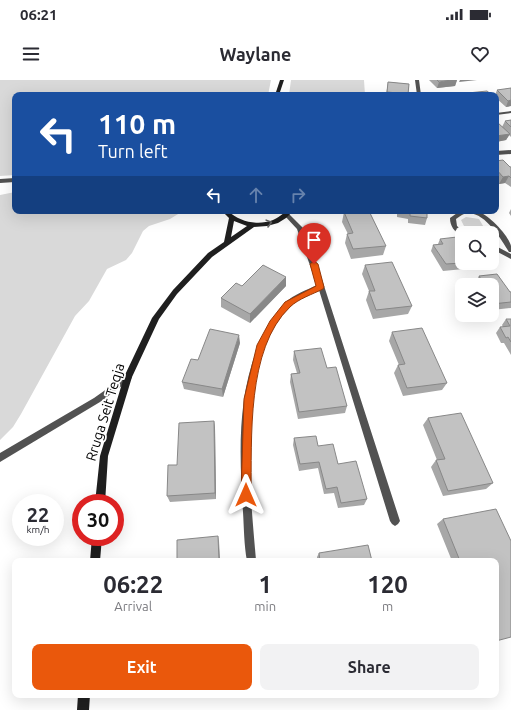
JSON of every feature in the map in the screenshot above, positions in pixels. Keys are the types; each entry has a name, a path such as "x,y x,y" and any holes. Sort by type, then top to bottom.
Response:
{"main road":[{"path":"278,92 282,80"},
{"path":"228,214 232,218 252,225 272,223 286,214"},
{"path":"227,242 232,218"},
{"name":"Rruga Seit Teqja","path":"101,494 104,456 128,377 156,318 175,292 210,255 252,225"},
{"path":"95,558 96,546"},
{"path":"83,710 84,698"}],"street":[{"path":"417,80 419,92"},
{"path":"499,114 511,112"},
{"path":"499,153 511,152"},
{"path":"0,181 12,180"},
{"path":"289,214 300,228 314,264 395,521"},
{"path":"455,228 452,223 453,218 460,214"},
{"path":"479,214 490,221 494,226"},
{"path":"499,233 511,250"},
{"path":"499,250 511,257"},
{"path":"251,558 246,495 246,435 248,399 261,345 273,324 288,304 320,287"},
{"path":"0,458 97,400 128,377"}],"shaded area":[{"path":"0,80 271,80 269,92 12,92 12,175 0,176"},
{"path":"291,80 364,80 365,92 289,92"},
{"path":"12,193 12,214 178,214 170,219 149,226 143,231 132,253 126,260 107,269 89,301 75,316 13,427 0,440 0,195"},
{"path":"466,217 479,219 483,226 464,226 461,220"}],"building":[{"path":"437,80 451,80 439,82"},
{"path":"388,82 409,84 408,92 387,92"},
{"path":"511,88 511,100 508,101 497,90"},
{"path":"511,120 511,127 505,121"},
{"path":"499,124 510,134 499,136"},
{"path":"503,160 511,167 511,178 509,176 503,177 499,172 499,161"},
{"path":"345,214 370,214 386,246 353,249 347,234 353,233"},
{"path":"410,214 427,214 427,218 410,216"},
{"path":"455,237 455,263 446,264 433,245 443,244 440,239"},
{"path":"392,262 412,306 376,310 369,291 375,291 365,265"},
{"path":"263,265 286,277 250,314 221,298 236,283 242,286"},
{"path":"497,274 511,292 511,302 499,303 499,278 480,278 479,276"},
{"path":"506,319 511,319 511,342 508,337 506,338 500,327 510,326"},
{"path":"422,328 447,383 407,388 398,365 405,364 392,332"},
{"path":"210,329 239,335 222,389 182,382 191,359 198,360"},
{"path":"321,348 327,368 336,367 347,406 299,412 291,374 300,373 294,351"},
{"path":"461,413 493,483 448,491 436,460 445,459 428,418"},
{"path":"214,421 215,493 167,496 168,465 177,465 179,423"},
{"path":"316,436 318,446 333,444 338,464 356,461 367,499 341,503 337,487 326,489 319,462 300,464 294,438"},
{"path":"496,509 511,541 511,637 499,640 499,558 459,558 443,519"},
{"path":"218,536 219,558 177,558 177,540"},
{"path":"368,545 371,558 320,558 319,553"}],"route":[{"path":"246,495 246,435 248,399 261,345 273,324 288,304 320,287 314,264"}]}
